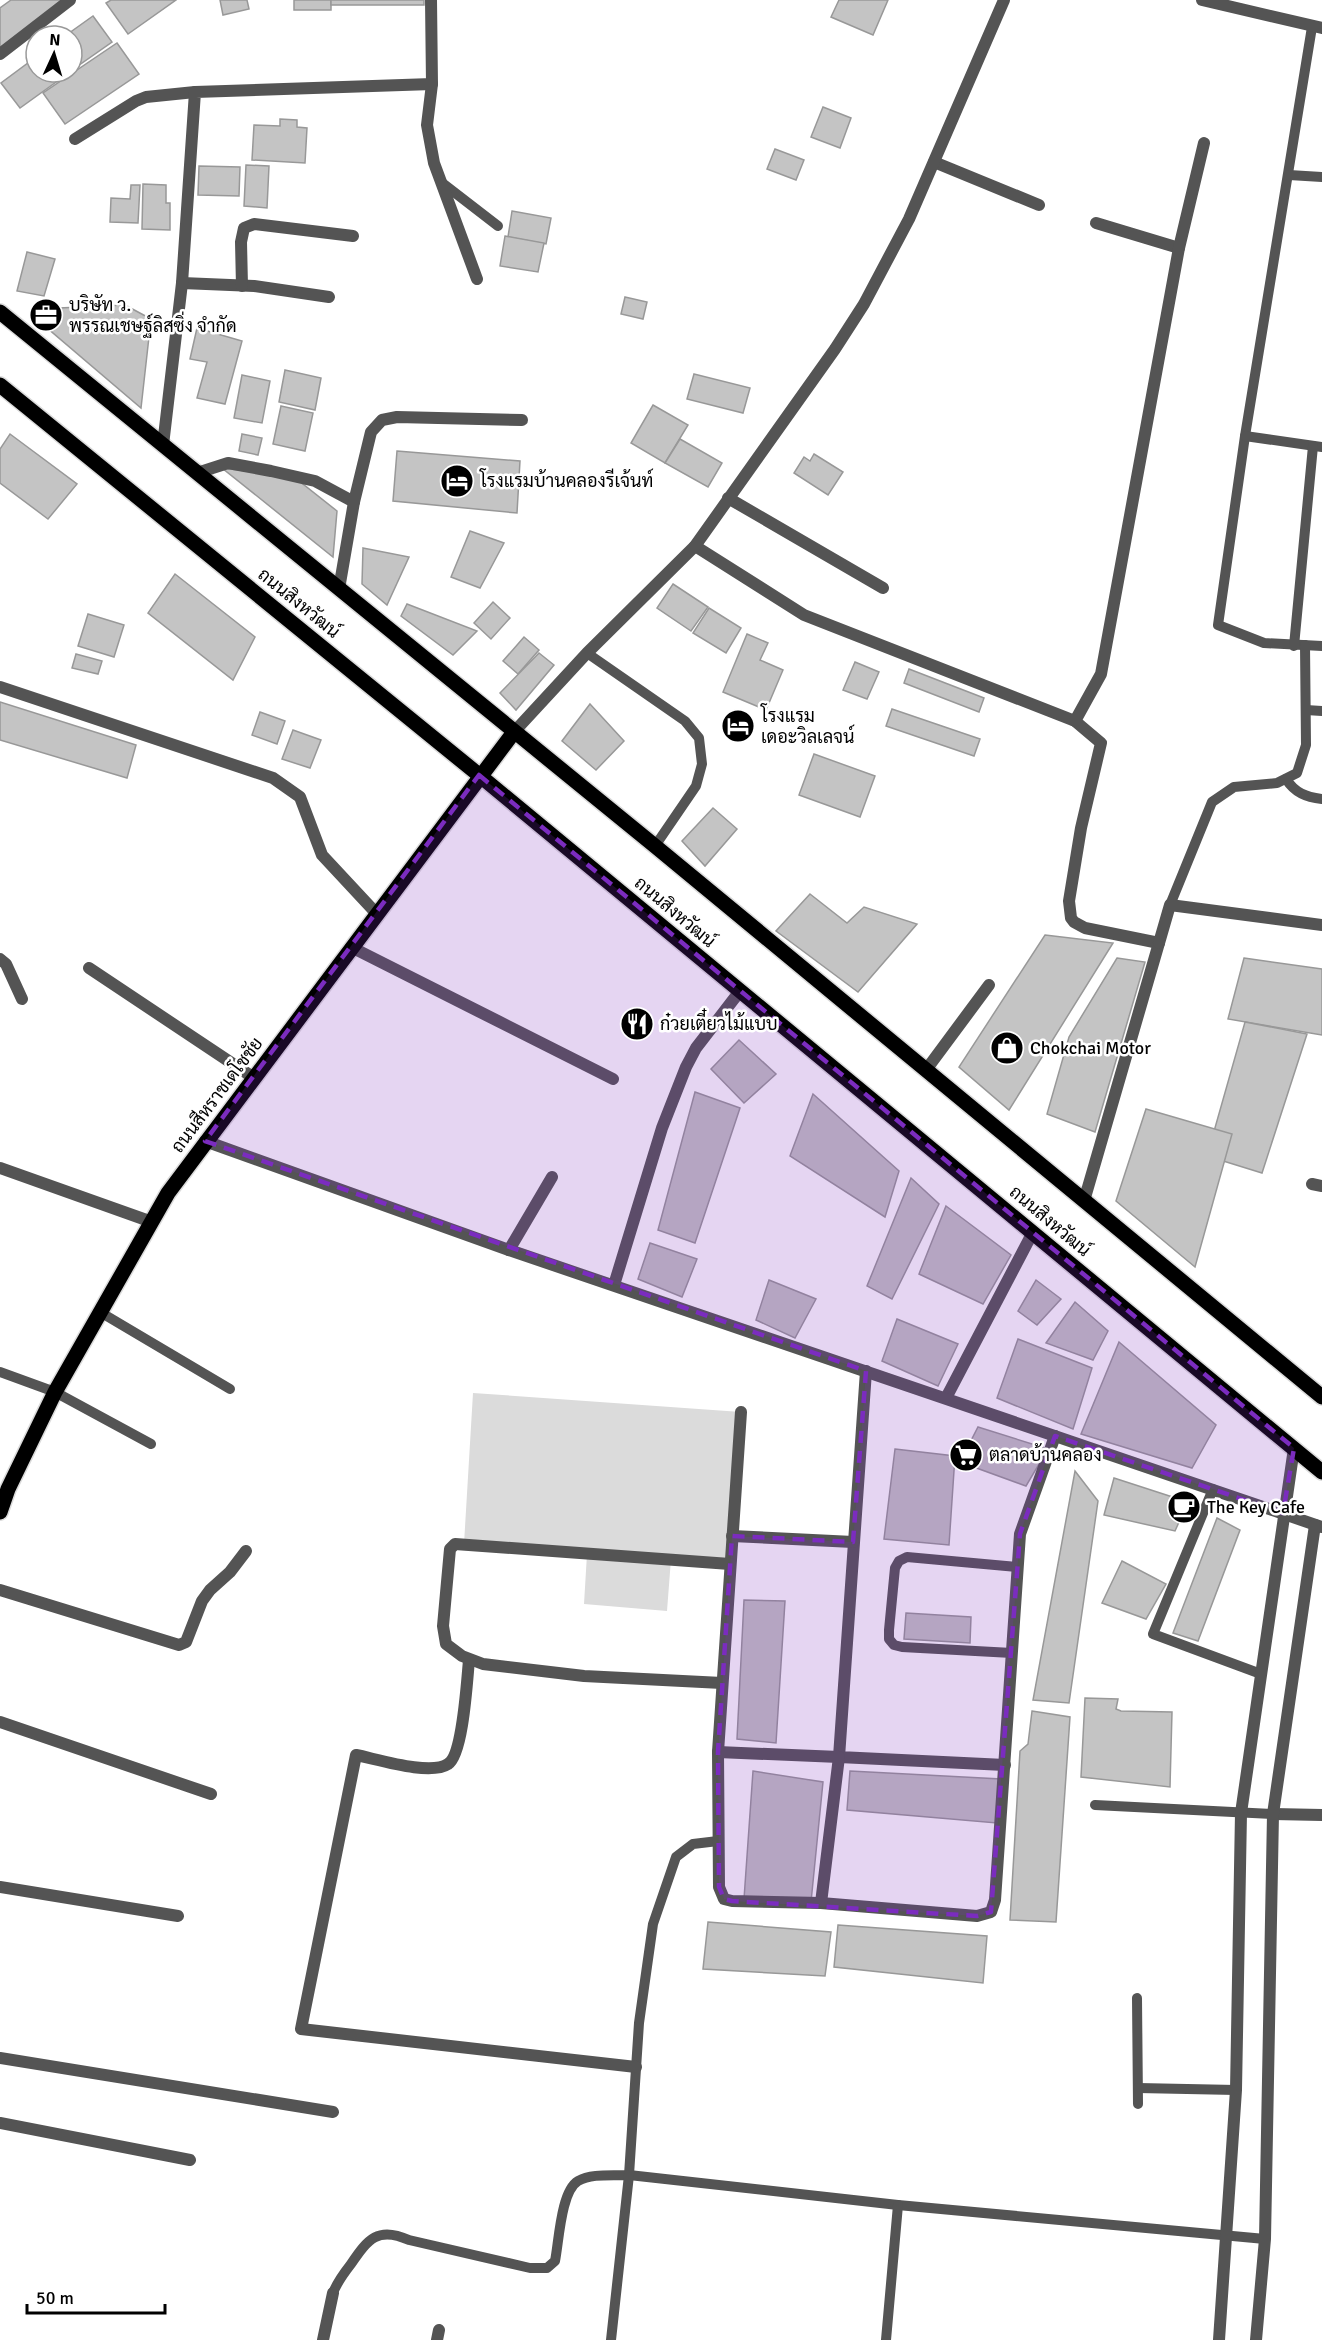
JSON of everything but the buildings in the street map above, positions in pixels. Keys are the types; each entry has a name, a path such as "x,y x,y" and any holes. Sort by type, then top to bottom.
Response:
{"main road":[{"name":"ถนนสิงหวัฒน์","path":"0,312 655,846 1322,1397"},
{"name":"ถนนสิงหวัฒน์","path":"0,384 479,775 1322,1472"},
{"name":"ถนนสีหราชเดโชชัย","path":"0,1512 4,1488 55,1392 168,1192 479,775 514,732"}],"street":[{"path":"0,54 69,0"},
{"path":"431,0 432,84 427,125 440,182 477,279"},
{"path":"514,732 587,653 695,546 864,304 909,219 1004,0"},
{"path":"1202,0 1317,28"},
{"path":"75,139 146,97 195,92 432,84"},
{"path":"163,445 182,283 195,92"},
{"path":"1075,721 1101,674 1179,248 1204,143"},
{"path":"934,162 1039,205"},
{"path":"1096,223 1179,248"},
{"path":"242,286 241,242 244,228 254,224 353,236"},
{"path":"182,283 242,286 329,297"},
{"path":"339,589 354,502 371,432 382,420 397,417 522,420"},
{"path":"197,473 228,463 315,481 354,502"},
{"path":"728,498 883,588"},
{"path":"695,546 804,615 1075,721 1101,743 1081,828 1069,901 1071,918 1085,928 1160,943"},
{"path":"0,687 273,778 300,797 322,855 376,913"},
{"path":"1084,1201 1170,905 1322,925"},
{"path":"351,947 613,1079"},
{"path":"0,959 6,964 22,999"},
{"path":"89,968 254,1078"},
{"path":"926,1070 989,985"},
{"path":"614,1286 662,1128 686,1067 696,1048 740,991"},
{"path":"205,1141 509,1250 1319,1526 1273,1814 1265,2239 1256,2340"},
{"path":"0,1168 152,1222"},
{"path":"509,1250 552,1177"},
{"path":"946,1398 1033,1232"},
{"path":"821,1903 839,1757 866,1371"},
{"path":"741,1412 718,1752 719,1887 724,1899 821,1903 977,1916 989,1914 995,1900 1017,1567 1022,1525 1055,1436"},
{"path":"1219,2340 1236,2090 1242,1813 1294,1448"},
{"path":"732,1536 853,1542"},
{"path":"722,1683 584,1676 469,1660 453,1650 443,1638 450,1549 453,1545 730,1564"},
{"path":"0,1590 179,1645 186,1642 202,1600 230,1572 246,1551"},
{"path":"469,1660 456,1751 454,1759 447,1766 424,1768 356,1755 301,2030 636,2067"},
{"path":"0,1722 211,1794"},
{"path":"718,1752 1005,1765"},
{"path":"1273,1814 1322,1815"},
{"path":"0,1887 178,1916"},
{"path":"0,2058 333,2112"},
{"path":"0,2123 190,2160"},
{"path":"323,2340 333,2293"}],"lane":[{"path":"1317,28 1288,175 1245,436 1218,626 1264,643 1322,646"},
{"path":"1288,175 1322,177"},
{"path":"440,182 498,226"},
{"path":"1170,905 1212,802 1234,787 1277,783 1297,773 1306,744 1306,710 1299,645 1318,447 1245,436"},
{"path":"587,653 685,721 699,738 702,764 696,786 655,846"},
{"path":"1306,710 1322,711"},
{"path":"1286,779 1291,787 1306,797 1322,799"},
{"path":"100,1312 230,1389"},
{"path":"0,1372 55,1392 151,1444"},
{"path":"1213,1489 1153,1634 1261,1674"},
{"path":"1012,1653 902,1647 894,1645 889,1639 889,1630 895,1569 899,1561 907,1557 1017,1567"},
{"path":"1095,1804 1273,1814"},
{"path":"611,2340 629,2175 639,2023 653,1924 675,1857 693,1844 718,1841"},
{"path":"1137,1998 1137,2104"},
{"path":"1138,2088 1236,2090"},
{"path":"333,2293 364,2245 373,2237 385,2234 396,2234 409,2240 530,2268 547,2268 555,2261 569,2190 579,2181 595,2176 629,2175 898,2205 1265,2239"},
{"path":"886,2340 898,2205"}],"highlighted area":[{"path":"479,775 1294,1448 1283,1513 1055,1436 1020,1534 991,1912 977,1916 724,1899 719,1887 718,1752 732,1536 853,1542 866,1371 205,1141"}],"shaded area":[{"path":"473,1393 741,1412 730,1564 671,1559 667,1611 584,1604 587,1554 464,1544"}],"place":[{"name":"บริษัท ว. พรรณเชษฐ์ลิสซิ่ง จำกัด","path":"46,315"},
{"name":"โรงแรมบ้านคลองรีเจ้นท์","path":"457,481"},
{"name":"โรงแรม เดอะวิลเลจน์","path":"738,726"},
{"name":"ก๋วยเตี๋ยวไม้แบบ","path":"637,1024"},
{"name":"Chokchai Motor","path":"1007,1048"},
{"name":"ตลาดบ้านคลอง","path":"966,1455"},
{"name":"The Key Cafe","path":"1184,1507"}]}
